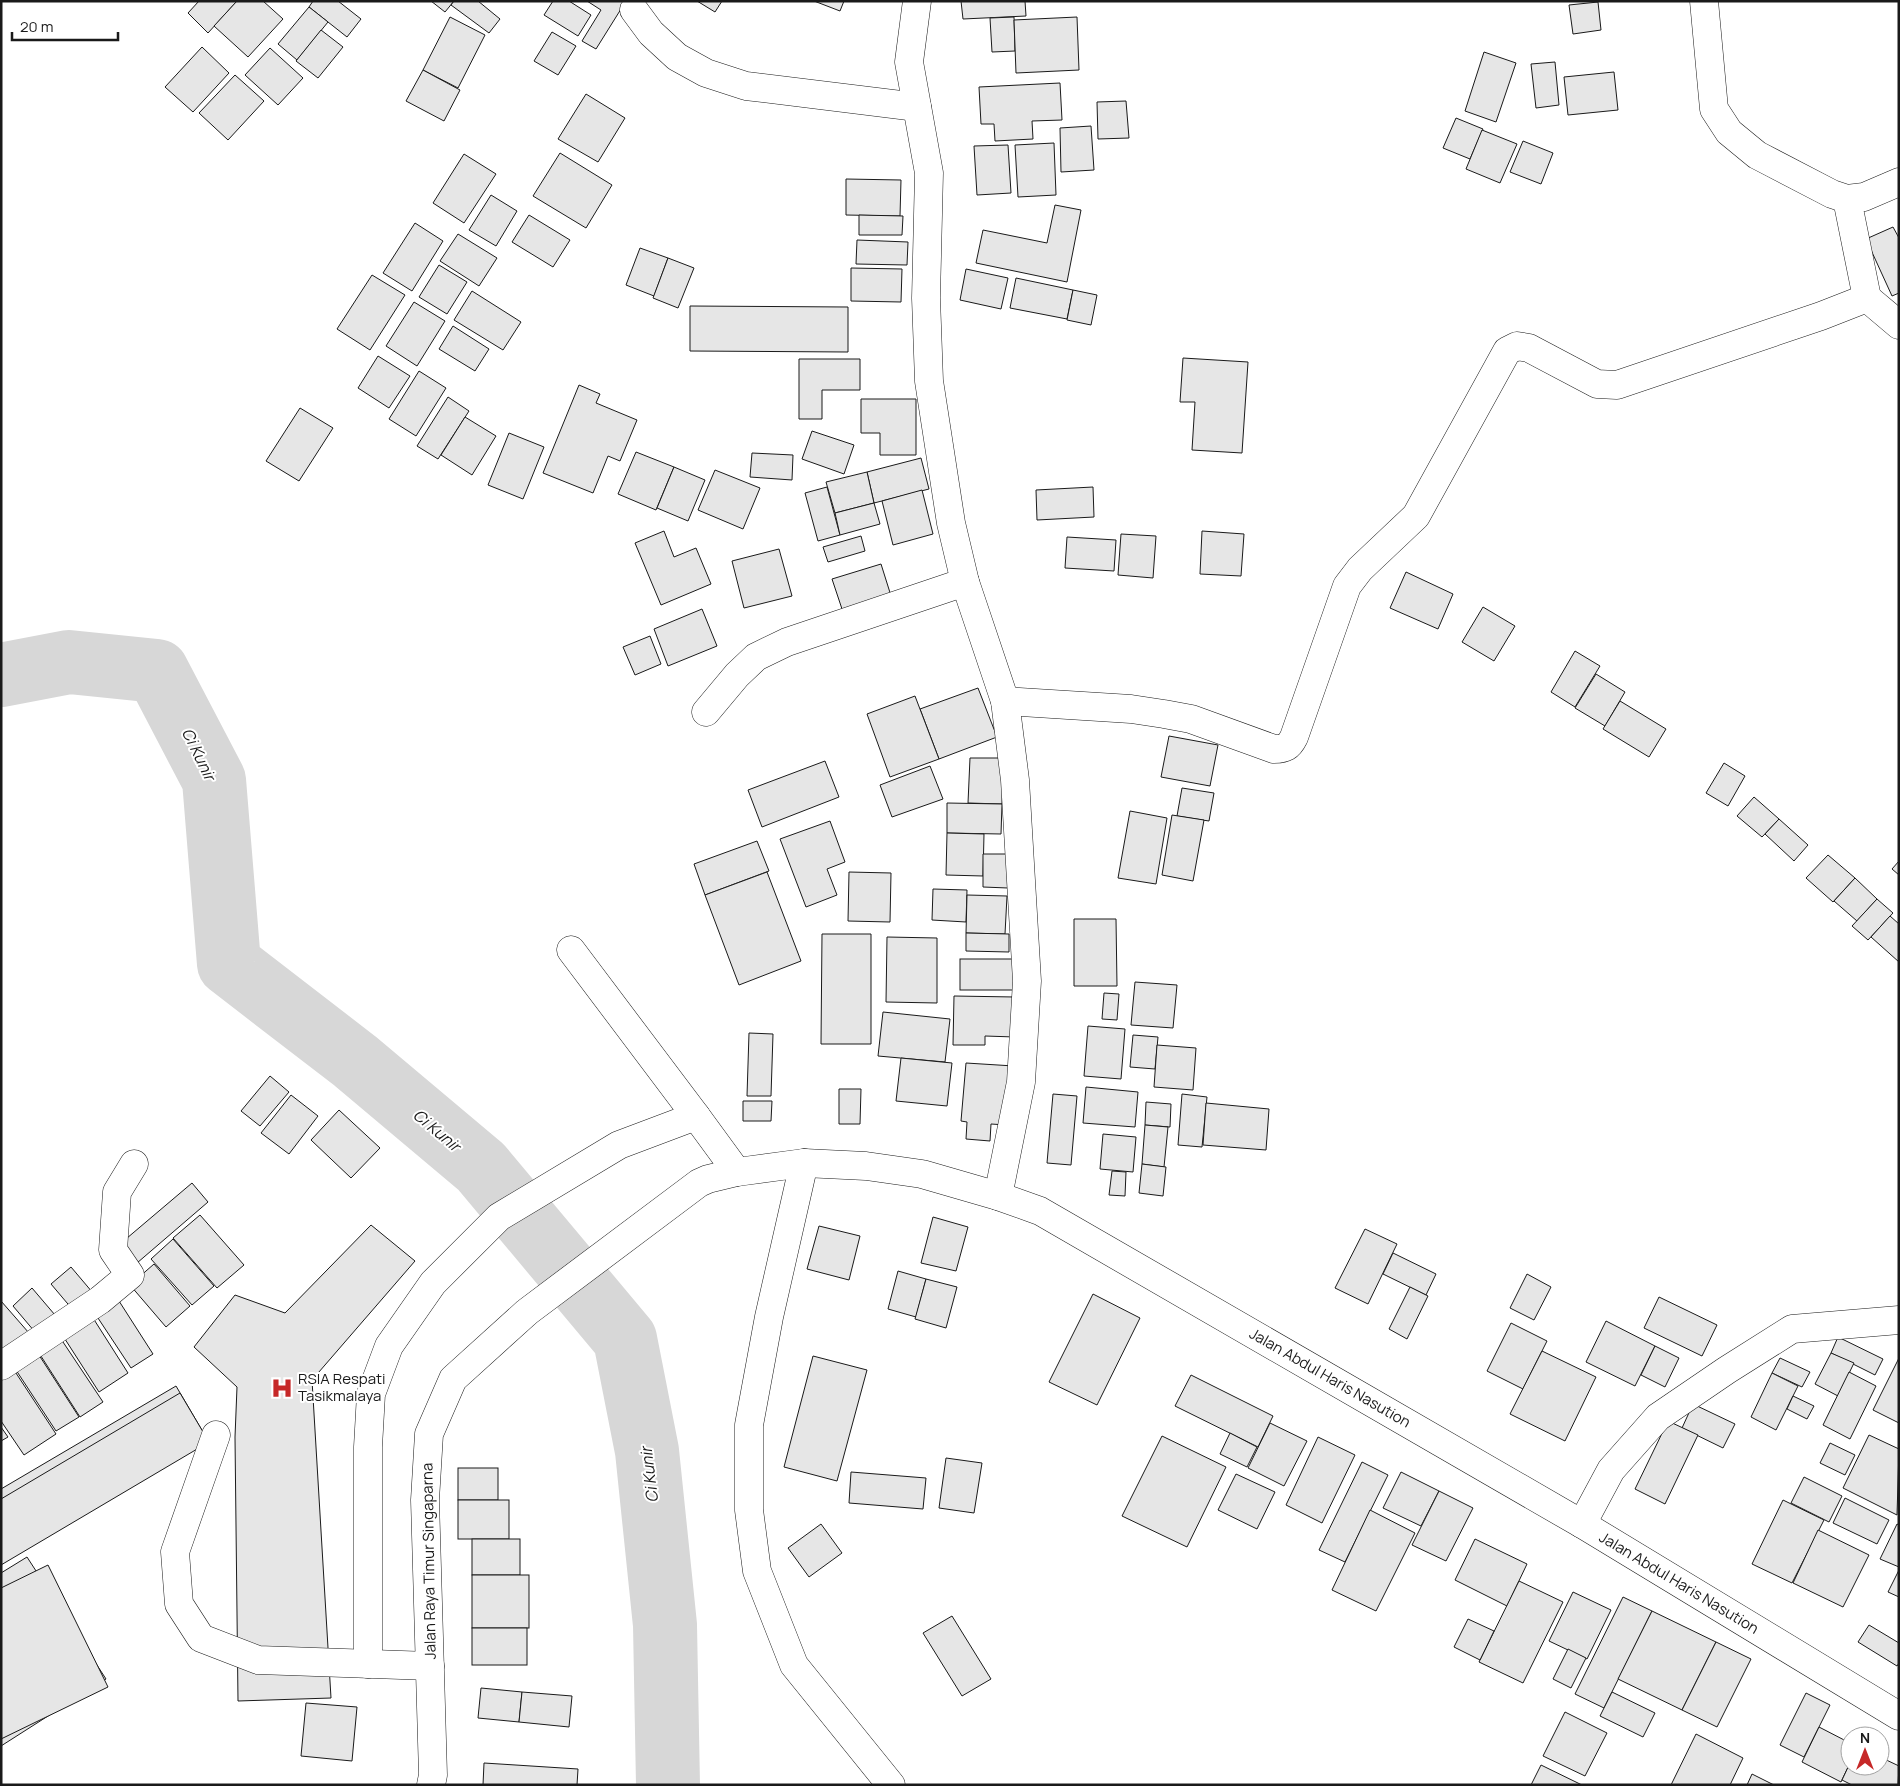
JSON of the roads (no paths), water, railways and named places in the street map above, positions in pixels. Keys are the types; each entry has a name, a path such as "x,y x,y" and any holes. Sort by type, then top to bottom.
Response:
{"street":[{"path":"918,1 909,62 929,173 926,298 929,381 951,523 965,582 1005,701 1015,780 1027,981 1021,1082 998,1196"},
{"path":"1704,1 1714,109 1729,132 1757,155 1832,194 1847,199 1864,197 1899,182"},
{"path":"634,10 651,33 677,57 706,73 746,86 847,100 917,106"},
{"path":"1847,199 1867,298 1899,325"},
{"path":"1005,701 1164,714 1191,720 1274,749 1284,749 1290,745 1294,737 1347,586 1360,570 1416,516 1507,351 1517,346 1529,348 1597,384 1617,386 1821,316 1867,298"},
{"path":"706,712 756,657 786,642 965,582"},
{"path":"571,950 696,1116 719,1177"},
{"path":"368,1664 368,1447 371,1394 389,1346 433,1282 499,1218 619,1145 696,1116"},
{"path":"804,1163 769,1316 748,1426 748,1510 757,1571 794,1664 891,1785"},
{"name":"Jalan Abdul Haris Nasution","path":"719,1177 804,1163 866,1166 922,1174 998,1196 1040,1211 1582,1524 1899,1716"},
{"path":"1,1366 100,1300 130,1276 113,1250 117,1192 134,1164"},
{"name":"Jalan Raya Timur Singaparna","path":"431,1785 433,1775 425,1500 429,1434 452,1379 527,1312 719,1177"},
{"path":"1582,1524 1611,1470 1658,1417 1727,1370 1792,1329 1899,1320"},
{"path":"216,1435 175,1552 179,1604 201,1638 258,1660 430,1666"}],"waterway":[{"name":"Ci Kunir","path":"1,675 69,662 157,671 214,780 229,964 355,1061 481,1167 625,1339 647,1451 665,1625 668,1785"}],"place":[{"name":"RSIA Respati Tasikmalaya","path":"282,1388"}]}
